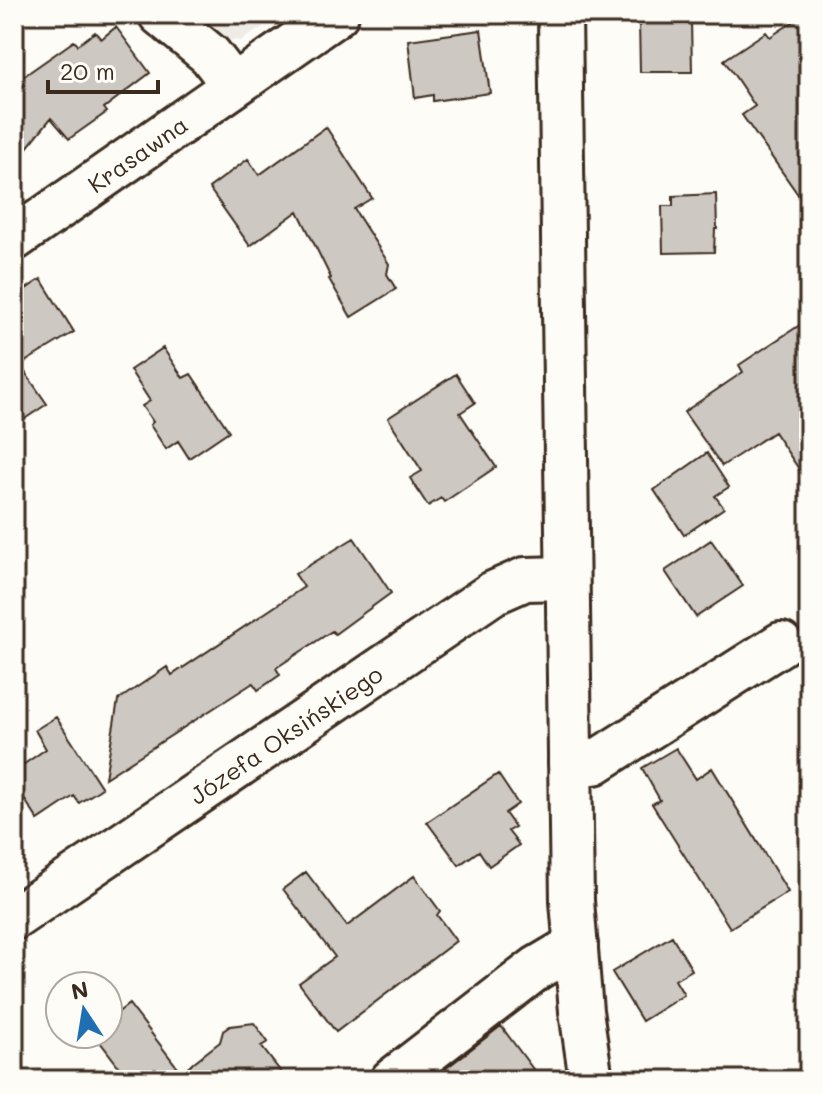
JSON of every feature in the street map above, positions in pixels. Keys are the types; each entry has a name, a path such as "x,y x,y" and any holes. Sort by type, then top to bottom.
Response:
{"street":[{"path":"160,14 210,55 233,85"},
{"name":"Krasawna","path":"14,239 337,14"},
{"path":"560,14 570,762 576,945 591,1080"},
{"name":"Józefa Oksińskiego","path":"14,918 493,593 525,579 567,578"},
{"path":"570,762 594,763 781,644"},
{"path":"392,1080 537,968 576,945"}],"shaded area":[{"path":"186,14 283,14 241,41 214,38"}],"building":[{"path":"809,14 809,210 742,115 755,106 724,60 766,32 770,37"},
{"path":"691,19 692,72 640,72 639,21"},
{"path":"116,27 150,73 104,108 107,112 69,139 51,118 14,164 14,83 74,41 78,45 95,32 101,39"},
{"path":"481,30 490,93 433,101 433,95 415,98 408,40"},
{"path":"326,127 372,198 354,209 389,264 387,274 396,289 351,317 329,279 298,211 250,246 209,188 248,159 259,175"},
{"path":"716,194 714,252 663,253 662,206 673,206 673,196"},
{"path":"41,279 74,332 20,365 47,404 14,426 14,297"},
{"path":"809,319 809,484 774,432 722,466 684,412 743,372 739,365"},
{"path":"163,348 183,378 191,374 229,431 189,458 178,441 166,449 142,406 150,401 130,370"},
{"path":"456,374 475,403 460,413 496,467 444,502 441,498 428,506 410,478 422,471 388,418"},
{"path":"707,453 729,487 715,496 724,508 684,535 654,490"},
{"path":"354,538 391,593 335,634 332,631 276,668 280,675 258,690 253,683 105,778 118,700 167,667 172,675 304,587 295,574"},
{"path":"711,540 743,586 696,617 665,571"},
{"path":"56,717 102,788 79,803 74,796 38,820 14,783 14,771 46,749 35,730"},
{"path":"676,748 696,779 712,768 788,892 730,928 652,804 660,800 642,768"},
{"path":"498,774 518,804 505,813 515,827 508,831 519,845 489,866 479,851 459,865 427,822"},
{"path":"306,872 347,926 414,876 440,911 437,915 456,941 336,1032 299,983 335,957 283,889"},
{"path":"672,936 692,970 675,980 684,995 642,1021 612,972"},
{"path":"129,1004 181,1072 220,1042 223,1031 230,1026 254,1023 268,1042 261,1046 287,1080 129,1080 106,1050 124,1050 124,1008"},
{"path":"501,1026 541,1080 431,1080"}]}
